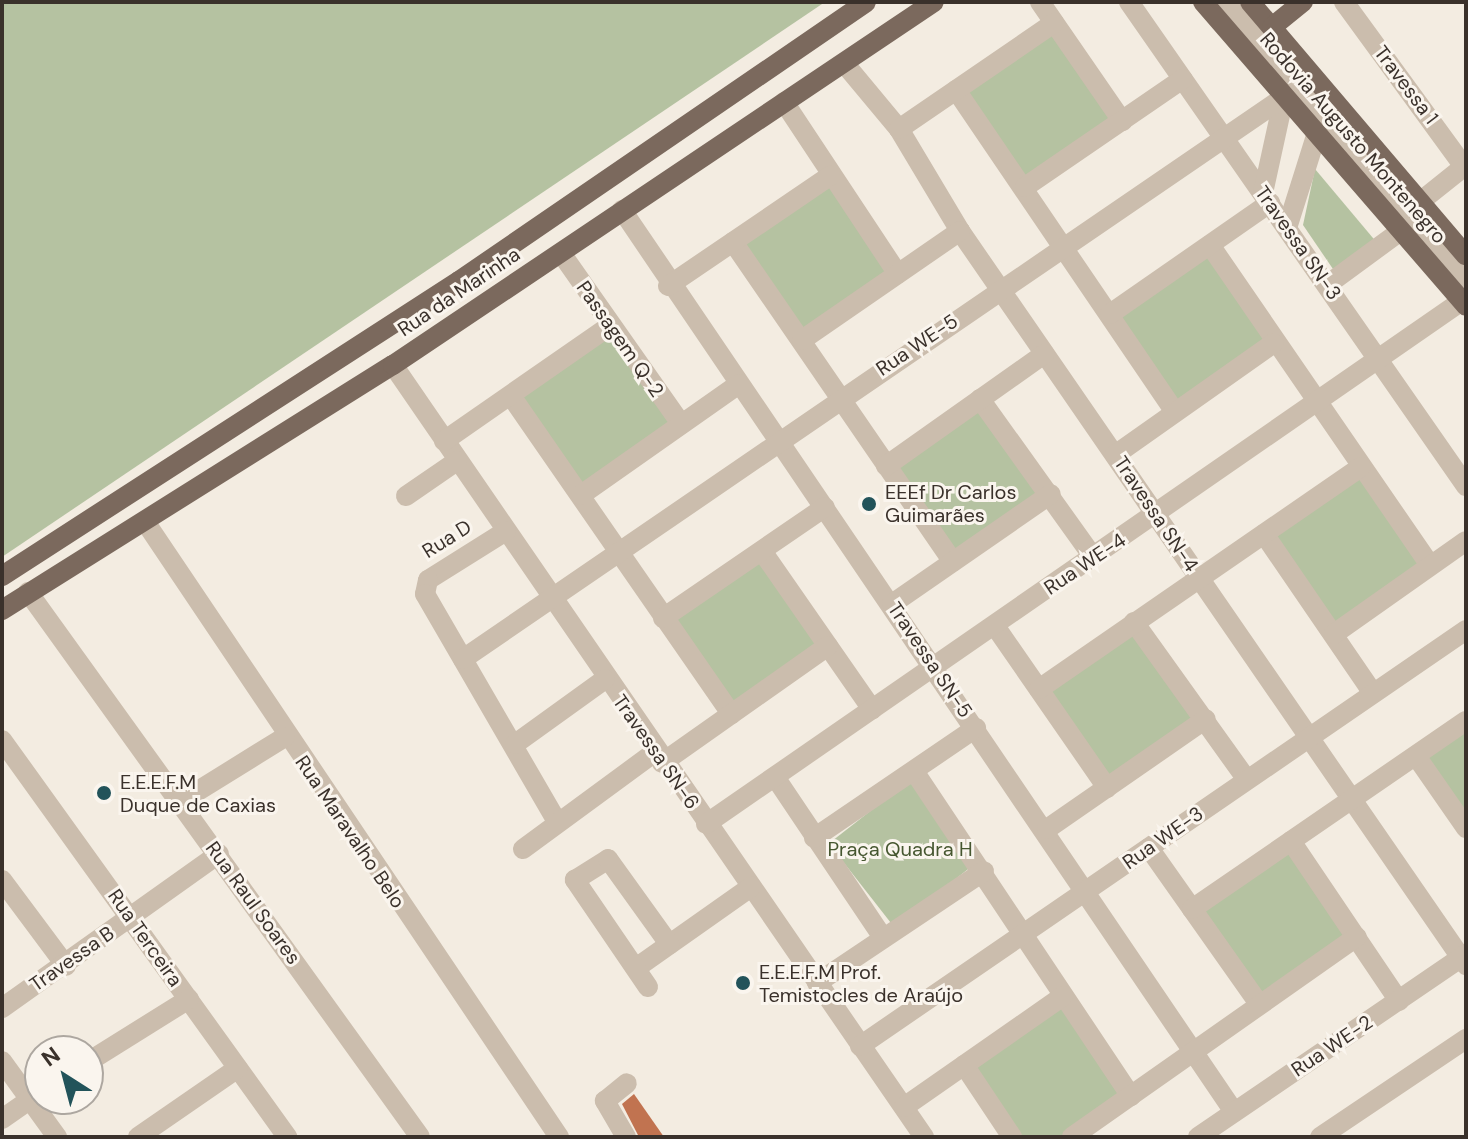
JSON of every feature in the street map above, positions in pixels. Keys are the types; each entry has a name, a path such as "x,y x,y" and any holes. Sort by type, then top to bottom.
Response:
{"main road":[{"name":"Rua da Marinha","path":"2,576 489,260 866,2"},
{"name":"Rua da Marinha","path":"2,610 146,523 393,365 934,2"},
{"name":"Rodovia Augusto Montenegro","path":"1203,2 1402,230 1465,296"},
{"name":"Rodovia Augusto Montenegro","path":"1250,2 1466,256"},
{"path":"1272,27 1295,4"},
{"path":"420,347 505,276 504,258 489,260"}],"street":[{"path":"1040,2 1122,121"},
{"name":"Travessa SN-3","path":"1129,2 1466,486"},
{"path":"1225,2 1465,296"},
{"name":"Travessa 1","path":"1344,2 1465,166"},
{"path":"899,129 1054,23"},
{"name":"Travessa SN-4","path":"844,63 899,129 960,231 1464,959"},
{"path":"1025,187 1183,79"},
{"path":"956,90 1064,242 1175,412"},
{"path":"1110,314 1210,245 1266,198 1284,97"},
{"name":"Rua WE-5","path":"463,659 1222,133 1236,133 1284,97"},
{"path":"784,102 830,176 898,274"},
{"path":"1287,228 1317,133"},
{"path":"1421,201 1465,166"},
{"path":"668,286 830,176"},
{"name":"Travessa SN-5","path":"622,210 668,286 778,439 1047,829 1084,892 1234,1112"},
{"path":"1327,285 1402,230"},
{"path":"802,340 960,231"},
{"path":"733,242 953,562"},
{"path":"1210,245 1315,405 1430,565"},
{"name":"Passagem Q-2","path":"561,253 608,327 681,424"},
{"name":"Rua WE-4","path":"706,824 1157,515 1465,296"},
{"path":"444,441 608,327"},
{"path":"1115,455 1274,343"},
{"path":"886,466 1044,354"},
{"name":"Travessa SN-6","path":"393,365 658,757 924,1137"},
{"path":"581,495 739,384"},
{"path":"511,396 581,495 615,551 731,714"},
{"path":"980,399 1051,494 1093,557"},
{"path":"406,496 457,461"},
{"path":"1039,689 1361,467"},
{"path":"892,604 1051,494"},
{"path":"663,618 825,507"},
{"name":"Rua Maravalho Belo","path":"146,523 285,737 559,1137"},
{"name":"Rua D","path":"463,659 425,594 428,580 506,531"},
{"path":"1264,534 1373,693"},
{"path":"1334,634 1466,541"},
{"path":"762,551 872,709"},
{"name":"Rua Raul Soares","path":"28,592 420,1137"},
{"path":"1134,622 1247,780"},
{"path":"995,626 1107,788"},
{"name":"Rua WE-3","path":"860,1046 1466,630"},
{"path":"523,849 556,820 731,714 828,646"},
{"path":"463,659 515,744 556,820"},
{"path":"515,744 605,679"},
{"path":"1047,829 1206,719"},
{"path":"1192,909 1466,721"},
{"path":"814,838 976,728"},
{"path":"180,802 285,737"},
{"name":"Rua Terceira","path":"2,740 287,1137"},
{"path":"1416,756 1466,828"},
{"path":"914,771 984,871 1131,1096"},
{"path":"775,777 883,938"},
{"path":"1291,841 1399,1001"},
{"path":"1149,848 1259,1004"},
{"name":"Travessa B","path":"2,1008 66,966 219,854"},
{"path":"648,987 576,884 578,878 608,859 669,944"},
{"path":"817,983 984,871"},
{"path":"2,880 66,966"},
{"path":"636,968 751,887"},
{"path":"1072,1137 1357,937"},
{"name":"Rua WE-2","path":"1198,1137 1464,959"},
{"path":"904,1107 1063,996"},
{"path":"104,1052 189,999"},
{"path":"1320,1137 1466,1039"},
{"path":"2,1061 24,1085"},
{"path":"964,1065 1012,1137"},
{"path":"138,1137 238,1068"},
{"path":"626,1137 605,1101 627,1083"},
{"path":"2,1119 24,1103"},
{"path":"45,1115 57,1137"}],"green space":[{"path":"2,2 825,2 2,557"},
{"path":"1054,23 1122,120 1025,189 957,91"},
{"path":"1315,169 1378,244 1333,269 1303,225"},
{"path":"830,176 898,273 802,341 734,243"},
{"path":"1210,245 1274,343 1172,409 1109,311"},
{"path":"608,327 681,424 586,495 513,399"},
{"path":"980,399 1052,494 960,563 888,468"},
{"path":"1361,467 1430,565 1333,633 1264,535"},
{"path":"762,551 829,646 730,715 664,620"},
{"path":"1134,622 1207,719 1114,788 1041,692"},
{"path":"1466,721 1466,828 1416,756"},
{"name":"Praça Quadra H","path":"910,780 975,864 894,927 829,843"},
{"path":"1291,841 1358,936 1259,1005 1193,910"},
{"path":"1063,996 1131,1096 1072,1137 1012,1137 964,1065"}],"building":[{"path":"634,1094 664,1137 639,1137 622,1104"}],"place":[{"name":"EEEf Dr Carlos Guimarães","path":"869,504"},
{"name":"E.E.E.F.M Duque de Caxias","path":"104,793"},
{"name":"E.E.E.F.M Prof. Temistocles de Araújo","path":"743,983"}]}
